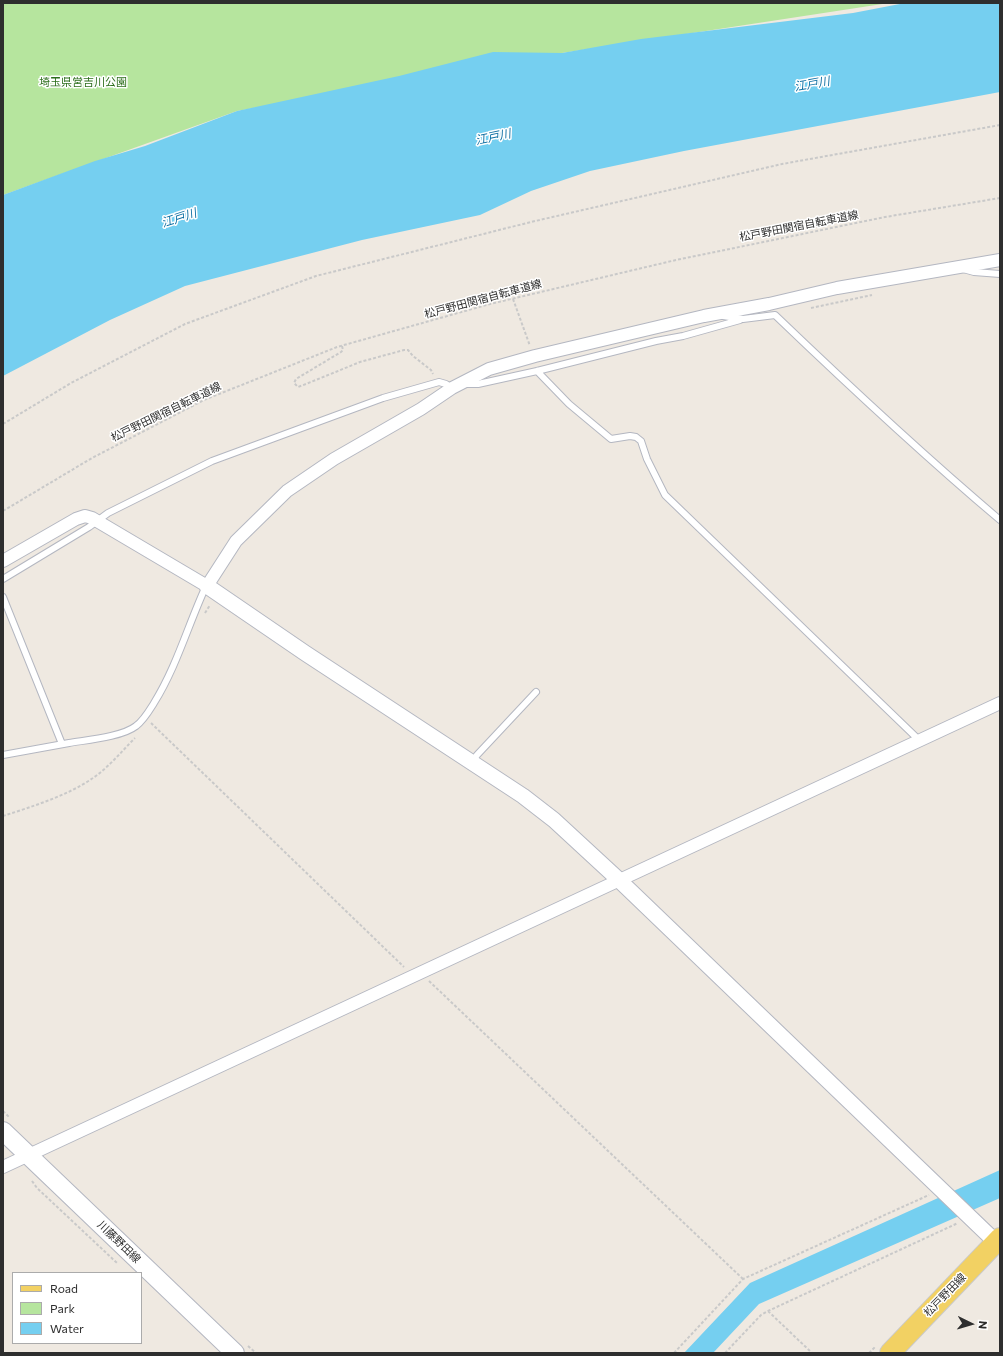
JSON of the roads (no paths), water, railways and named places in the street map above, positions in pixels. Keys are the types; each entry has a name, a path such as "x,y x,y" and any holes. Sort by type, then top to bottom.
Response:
{"main road":[{"name":"川藤野田線","path":"3,1131 235,1353"},
{"name":"松戸野田線","path":"890,1353 999,1242"}],"street":[{"path":"207,586 236,541 288,491 334,459 421,409 456,386 489,369 535,356 837,288 1000,260"},
{"path":"3,560 76,519 85,516 92,518 207,586 305,653 523,796 554,820 970,1217 999,1242"},
{"path":"3,1167 919,740 1000,704"}],"lane":[{"path":"955,267 974,272 1000,274"},
{"path":"712,315 743,319"},
{"path":"3,579 98,522 108,514 212,461 383,398 439,382 456,386 478,384 537,371 656,341 683,336 743,319 775,315 852,389 944,473 1000,520"},
{"path":"537,371 569,404 611,439 630,436 636,437 641,441 647,459 665,495 919,740"},
{"path":"3,755 123,733 135,727 145,717 164,686 178,657 207,586"},
{"path":"3,597 62,744"},
{"path":"472,762 536,692"}],"water":[{"name":"江戸川","path":"905,3 1000,3 1000,92 684,151 590,171 531,191 480,215 362,240 185,286 110,320 3,376 3,195 95,161 145,146 237,111 399,76 493,52 562,53 641,39 853,13"},
{"path":"1000,1170 1000,1198 759,1304 713,1353 684,1353 750,1283"}],"park label":[{"name":"埼玉県営吉川公園","path":"83,82"}]}
